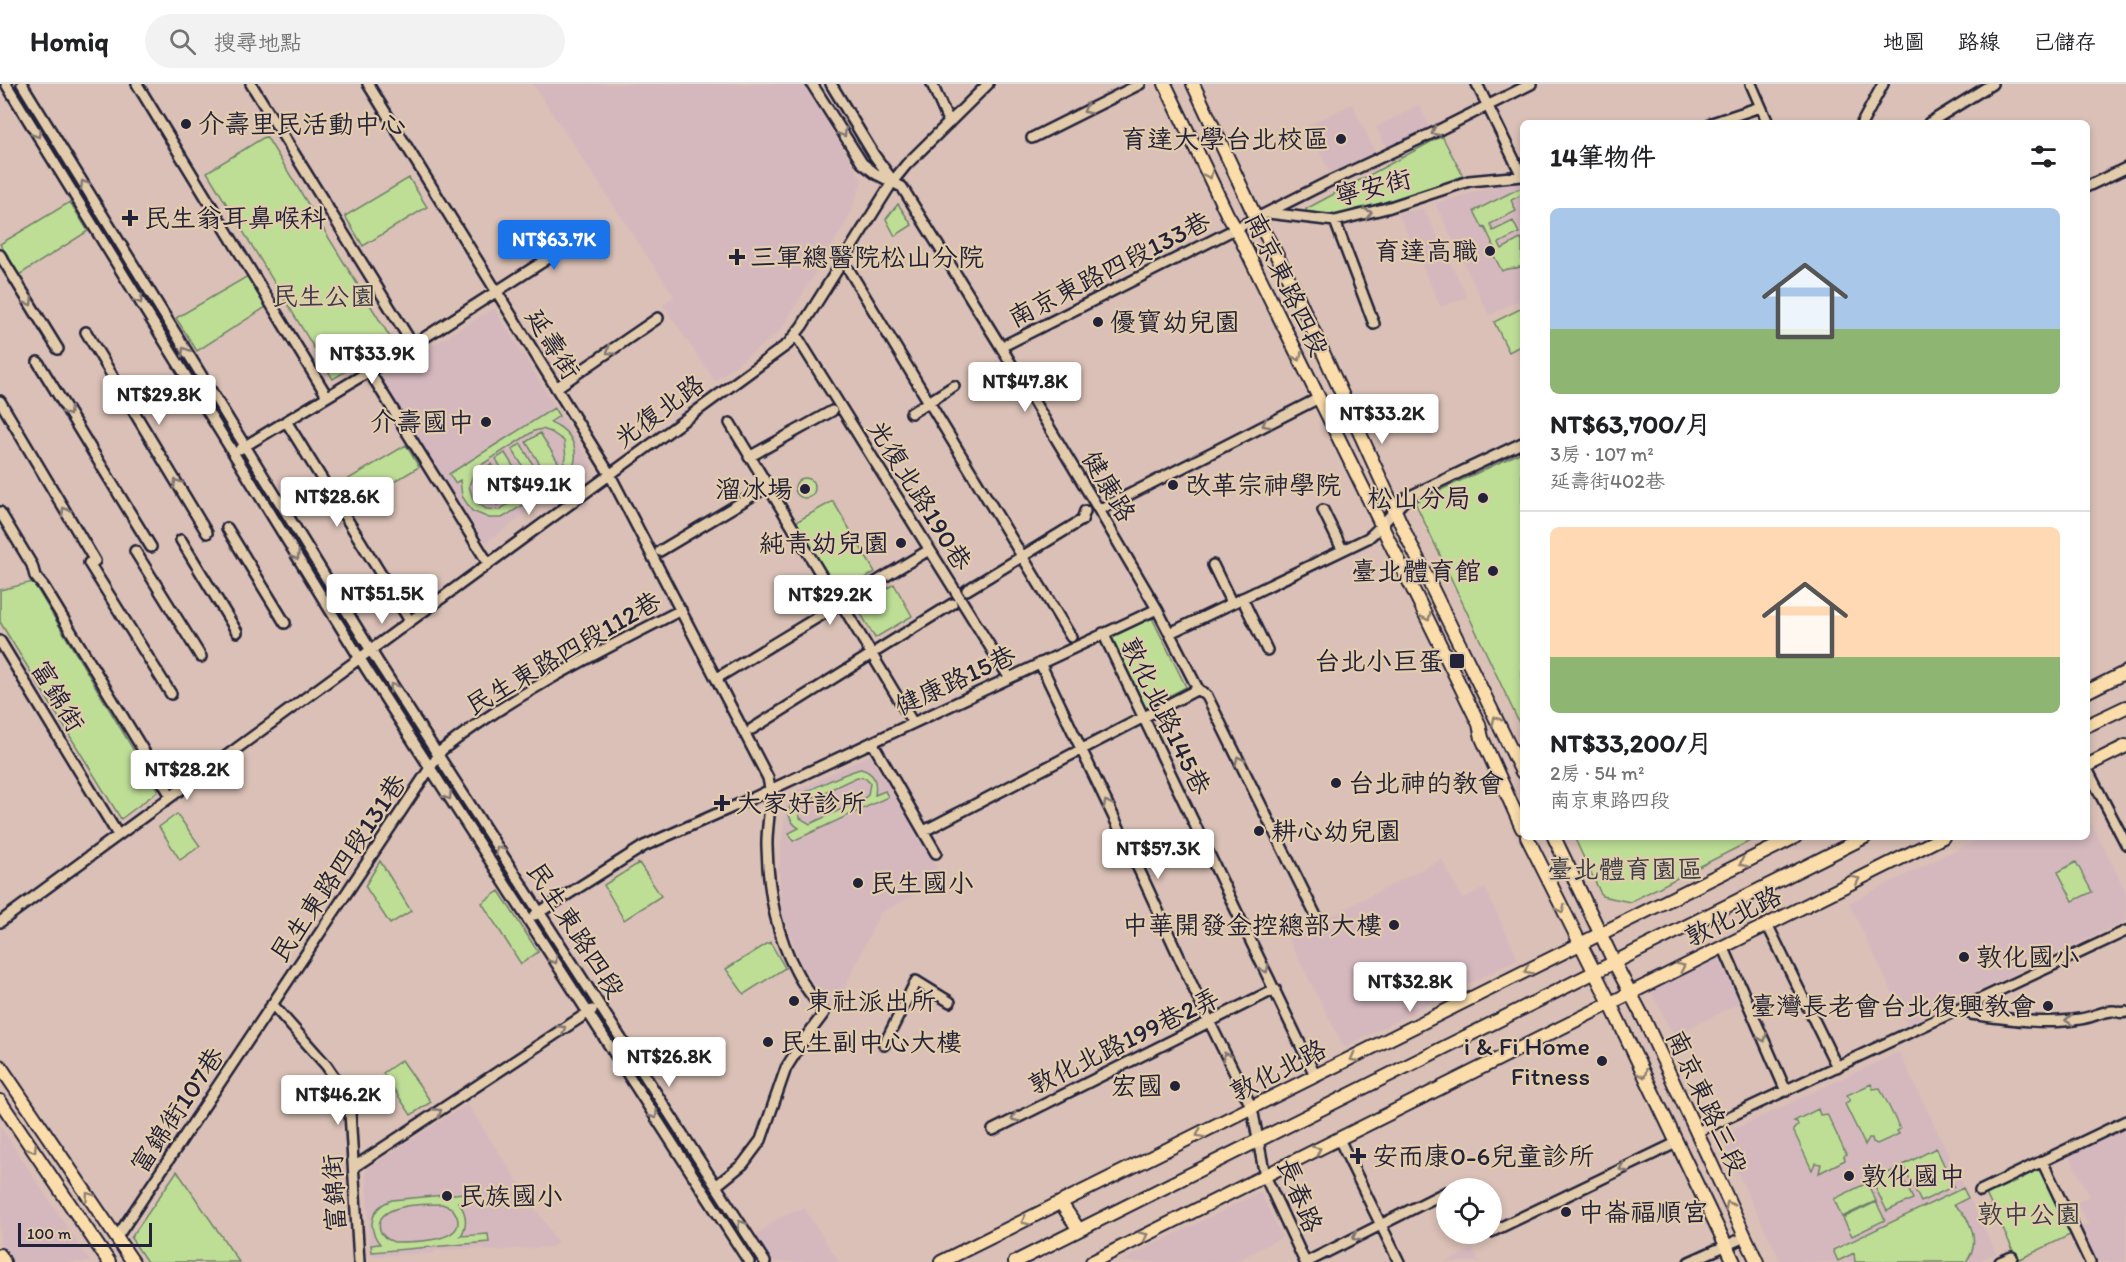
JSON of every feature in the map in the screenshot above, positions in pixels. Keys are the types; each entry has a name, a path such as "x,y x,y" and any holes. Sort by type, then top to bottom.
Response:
{"main road":[{"name":"南京東路四段","path":"1165,84 1479,724 1482,738 1520,824"},
{"name":"南京東路四段","path":"1193,84 1256,218 1296,293 1395,509 1520,768"},
{"path":"2090,690 2126,672"},
{"path":"2090,724 2126,707"},
{"path":"2090,765 2126,746"},
{"path":"1528,840 1594,972"},
{"path":"1555,840 1614,962"},
{"name":"敦化北路","path":"941,1262 1789,840"},
{"name":"敦化北路","path":"1015,1262 1859,840"},
{"name":"敦化北路","path":"1092,1262 1937,840"},
{"name":"南京東路三段","path":"1614,962 1644,1019 1757,1262"},
{"name":"南京東路三段","path":"1594,972 1734,1262"},
{"path":"0,1066 134,1262"},
{"path":"0,1101 109,1262"},
{"path":"1060,1203 1079,1230"},
{"path":"0,1255 4,1262"}],"street":[{"name":"民生東路四段","path":"6,84 360,658 749,1262"},
{"name":"民生東路四段","path":"22,84 370,651 765,1262"},
{"path":"138,84 327,396"},
{"path":"250,84 413,345"},
{"name":"延壽街","path":"368,84 495,293 609,473 717,678 765,772 771,790"},
{"name":"健康路","path":"812,84 862,163 876,174 902,187 1001,347 1157,609 1198,689 1207,696 1317,918"},
{"name":"健康路","path":"831,84 874,155 893,181"},
{"path":"932,84 949,123"},
{"name":"光復北路","path":"0,922 609,473 788,344 796,335 893,181 906,165 988,84"},
{"path":"1032,138 1140,84"},
{"path":"1477,84 1520,172"},
{"path":"1268,213 1531,84"},
{"path":"1751,84 1767,120"},
{"path":"1864,120 1883,84"},
{"path":"1934,120 1992,84"},
{"path":"1721,120 1761,107"},
{"path":"2090,186 2125,173"},
{"name":"寧安街","path":"1236,229 1268,213 1335,221 1387,208 1469,181 1520,176"},
{"path":"1335,221 1374,324"},
{"path":"232,453 413,345 597,227"},
{"name":"南京東路四段133巷","path":"1001,347 1236,229"},
{"path":"0,255 58,349"},
{"path":"849,270 1071,637"},
{"path":"556,388 658,318"},
{"path":"86,332 207,533"},
{"name":"光復北路190巷","path":"796,335 1009,677"},
{"path":"38,362 151,547"},
{"path":"369,371 488,563"},
{"path":"911,413 954,386"},
{"path":"1099,510 1319,398"},
{"path":"0,401 171,694"},
{"path":"749,457 832,411"},
{"path":"286,421 410,621"},
{"path":"730,423 913,723"},
{"path":"1170,633 1368,538 1382,527 1408,496 1520,444"},
{"path":"660,551 767,487"},
{"path":"1323,510 1340,545"},
{"path":"967,590 1082,520 1085,511"},
{"path":"0,512 32,565 35,576 44,587 171,796"},
{"path":"227,528 285,623"},
{"path":"181,540 237,632"},
{"path":"717,678 838,601 929,550"},
{"path":"135,551 201,657"},
{"path":"1213,565 1229,598"},
{"path":"1242,598 1267,650"},
{"path":"879,650 952,604"},
{"name":"健康路15巷","path":"528,919 644,846 771,790 1157,609"},
{"name":"民生東路四段112巷","path":"438,756 442,750 487,717 532,689 681,610"},
{"name":"敦化北路145巷","path":"1103,633 1316,1077"},
{"name":"富錦街","path":"0,640 118,835"},
{"path":"752,729 867,657"},
{"name":"長春路","path":"1040,663 1252,1108 1265,1176 1306,1262"},
{"path":"924,831 1198,689"},
{"path":"872,742 936,853"},
{"name":"民生東路四段131巷","path":"272,1004 438,756"},
{"path":"2090,775 2126,844"},
{"path":"716,1186 743,1164 761,1140 786,1068 824,1013 796,971 778,924 771,890 767,845 771,790"},
{"path":"1767,924 1837,1067"},
{"path":"1697,1132 2126,931"},
{"path":"1723,946 1786,1091"},
{"path":"884,1046 916,981 950,1002"},
{"name":"敦化北路199巷2弄","path":"993,1130 1275,990"},
{"name":"富錦街","path":"272,1004 326,1065 337,1082 350,1112 360,1262"},
{"name":"富錦街107巷","path":"117,1237 223,1081 272,1004"},
{"path":"354,1167 599,1006"},
{"path":"1971,1014 2049,1022 2081,1019 2114,1011 2121,1014 2126,1012"},
{"path":"1980,1191 2126,1121"},
{"path":"1339,1139 1399,1262"},
{"path":"1502,1227 1676,1143"},
{"path":"2042,1161 2090,1262"},
{"path":"1306,1262 1436,1197"},
{"path":"1689,1262 1744,1237"},
{"path":"2000,1262 2012,1257"}],"shaded area":[{"name":"三軍總醫院松山分院","path":"533,84 804,84 862,180 848,219 780,331 715,381 663,305 674,296"},
{"name":"育達大學台北校區","path":"1352,104 1375,152 1330,173 1307,126"},
{"name":"育達大學台北校區","path":"1419,105 1430,128 1387,148 1376,127"},
{"name":"育達高職","path":"1520,180 1520,300 1489,315 1435,203"},
{"name":"育達高職","path":"1424,209 1467,297 1441,307 1398,213"},
{"name":"介壽國中","path":"494,308 592,466 485,543 380,378"},
{"name":"民生國小","path":"870,755 943,879 880,913 834,1010 802,966 782,911 779,870 787,795"},
{"name":"敦化國小","path":"2090,821 2126,892 2126,920 1908,1025 1849,903 1978,840 2090,840"},
{"path":"1442,859 1462,899 1485,888 1518,959 1344,1047 1288,938"},
{"path":"1717,956 1741,1002 1674,1036 1651,991"},
{"name":"敦化國中","path":"1899,1052 1996,1253 1976,1262 1781,1262 1720,1136"},
{"name":"民族國小","path":"467,1104 558,1243 551,1247 485,1251 484,1248 461,1249 435,1251 434,1253 374,1256 370,1253 366,1172 369,1167"},
{"path":"0,1126 90,1262 0,1262"},
{"path":"2126,1126 2126,1262 2094,1262 2078,1229 2088,1224 2076,1203 2090,1196 2068,1154"},
{"path":"1260,1192 1282,1237 1235,1262 1119,1262"},
{"path":"804,1208 839,1262 773,1262 756,1235 781,1217"},
{"path":"1473,1249 1479,1262 1446,1262 1470,1250"}],"green space":[{"name":"民生公園","path":"266,136 393,342 333,379 207,172"},
{"path":"1442,136 1464,178 1355,211 1336,215 1306,213 1306,209"},
{"path":"409,178 427,207 363,246 345,216"},
{"path":"1520,189 1520,196 1511,200 1516,211 1490,224 1493,231 1513,221 1519,233 1499,243 1502,249 1520,239 1520,267 1502,271 1493,254 1496,251 1485,227 1483,228 1474,211"},
{"path":"70,202 88,231 19,275 0,244"},
{"path":"898,204 912,225 895,236 886,219"},
{"name":"民生公園","path":"248,276 266,307 197,351 176,318"},
{"path":"1520,309 1520,346 1509,352 1494,322"},
{"path":"554,408 559,416 550,422 559,426 571,438 574,446 575,461 567,478 502,518 489,518 472,511 462,496 460,480 455,483 449,474","holes":["542,429 564,441 566,458 559,472 499,510 486,509 473,499 469,486 475,469 534,431"]},
{"path":"540,433 560,465 546,474 526,442"},
{"path":"521,444 535,468 527,473 512,449"},
{"path":"406,445 419,467 358,503 345,481"},
{"path":"505,453 521,479 511,485 496,459"},
{"path":"1520,453 1520,725 1415,502"},
{"path":"491,464 511,496 497,505 477,473"},
{"name":"溜冰場","path":"805,478 812,481 815,488 812,495 805,498 798,495 795,488 798,481"},
{"path":"833,501 875,572 839,594 796,522"},
{"path":"33,582 158,791 121,819 0,622 0,590"},
{"path":"894,584 912,616 875,638 857,607"},
{"path":"1152,618 1186,687 1146,708 1112,637"},
{"path":"861,769 872,776 876,786 875,795 885,791 888,797 793,841 789,833 799,828 789,816 794,800 815,788","holes":["857,777 865,778 870,783 868,795 863,799 810,824 800,818 798,811 801,803"]},
{"path":"177,814 200,846 180,860 159,827"},
{"name":"臺北體育園區","path":"1575,840 1752,840 1630,902 1602,896"},
{"path":"380,861 411,911 390,924 365,886"},
{"path":"2076,862 2092,892 2073,901 2058,872"},
{"path":"639,863 661,896 624,920 604,885"},
{"path":"499,891 538,952 521,964 482,903"},
{"path":"770,942 785,968 744,994 726,969"},
{"path":"402,1060 431,1102 411,1115 383,1073"},
{"path":"1871,1084 1873,1089 1880,1088 1900,1129 1897,1131 1899,1134 1877,1144 1869,1138 1865,1145 1845,1104 1850,1100 1847,1095"},
{"path":"1818,1109 1820,1115 1827,1114 1846,1154 1845,1160 1819,1173 1821,1164 1815,1163 1812,1170 1793,1130 1798,1125 1794,1121"},
{"path":"1936,1148 1954,1186 1921,1202 1903,1165"},
{"path":"1898,1168 1913,1199 1887,1211 1872,1181"},
{"name":"敦中公園","path":"2040,1168 2072,1234 2018,1260 1986,1194"},
{"path":"177,1171 239,1262 147,1262 131,1238"},
{"path":"1867,1183 1876,1201 1842,1217 1834,1199"},
{"path":"1963,1188 1968,1198 1954,1205 1966,1217 1974,1239 1971,1255 1966,1262 1855,1262 1854,1253 1838,1261 1833,1250"},
{"path":"464,1193 469,1201 458,1202 466,1219 461,1236 488,1234 489,1242 372,1252 371,1245 380,1244 373,1231 373,1218 379,1207 392,1200","holes":["425,1204 442,1204 452,1208 458,1220 457,1228 440,1238 415,1242 394,1242 382,1235 380,1230 380,1221 392,1210"]},
{"path":"1876,1202 1885,1220 1852,1236 1843,1218"}],"place":[{"name":"介壽里民活動中心","path":"186,124"},
{"name":"育達大學台北校區","path":"1341,139"},
{"name":"民生翁耳鼻喉科","path":"130,218"},
{"name":"育達高職","path":"1490,251"},
{"name":"三軍總醫院松山分院","path":"737,257"},
{"name":"優寶幼兒園","path":"1098,322"},
{"name":"介壽國中","path":"486,422"},
{"name":"改革宗神學院","path":"1173,485"},
{"name":"溜冰場","path":"805,489"},
{"name":"松山分局","path":"1483,498"},
{"name":"純青幼兒園","path":"901,543"},
{"name":"臺北體育館","path":"1493,571"},
{"name":"台北小巨蛋","path":"1457,661"},
{"name":"台北神的教會","path":"1336,783"},
{"name":"大家好診所","path":"722,803"},
{"name":"耕心幼兒園","path":"1259,831"},
{"name":"民生國小","path":"858,883"},
{"name":"中華開發金控總部大樓","path":"1394,925"},
{"name":"敦化國小","path":"1964,957"},
{"name":"東社派出所","path":"794,1001"},
{"name":"臺灣長老會台北復興教會","path":"2048,1006"},
{"name":"民生副中心大樓","path":"768,1042"},
{"name":"i & Fi Home Fitness","path":"1602,1061"},
{"name":"宏國","path":"1175,1086"},
{"name":"安而康0-6兒童診所","path":"1358,1156"},
{"name":"敦化國中","path":"1849,1176"},
{"name":"民族國小","path":"447,1196"},
{"name":"中崙福順宮","path":"1566,1212"}]}
